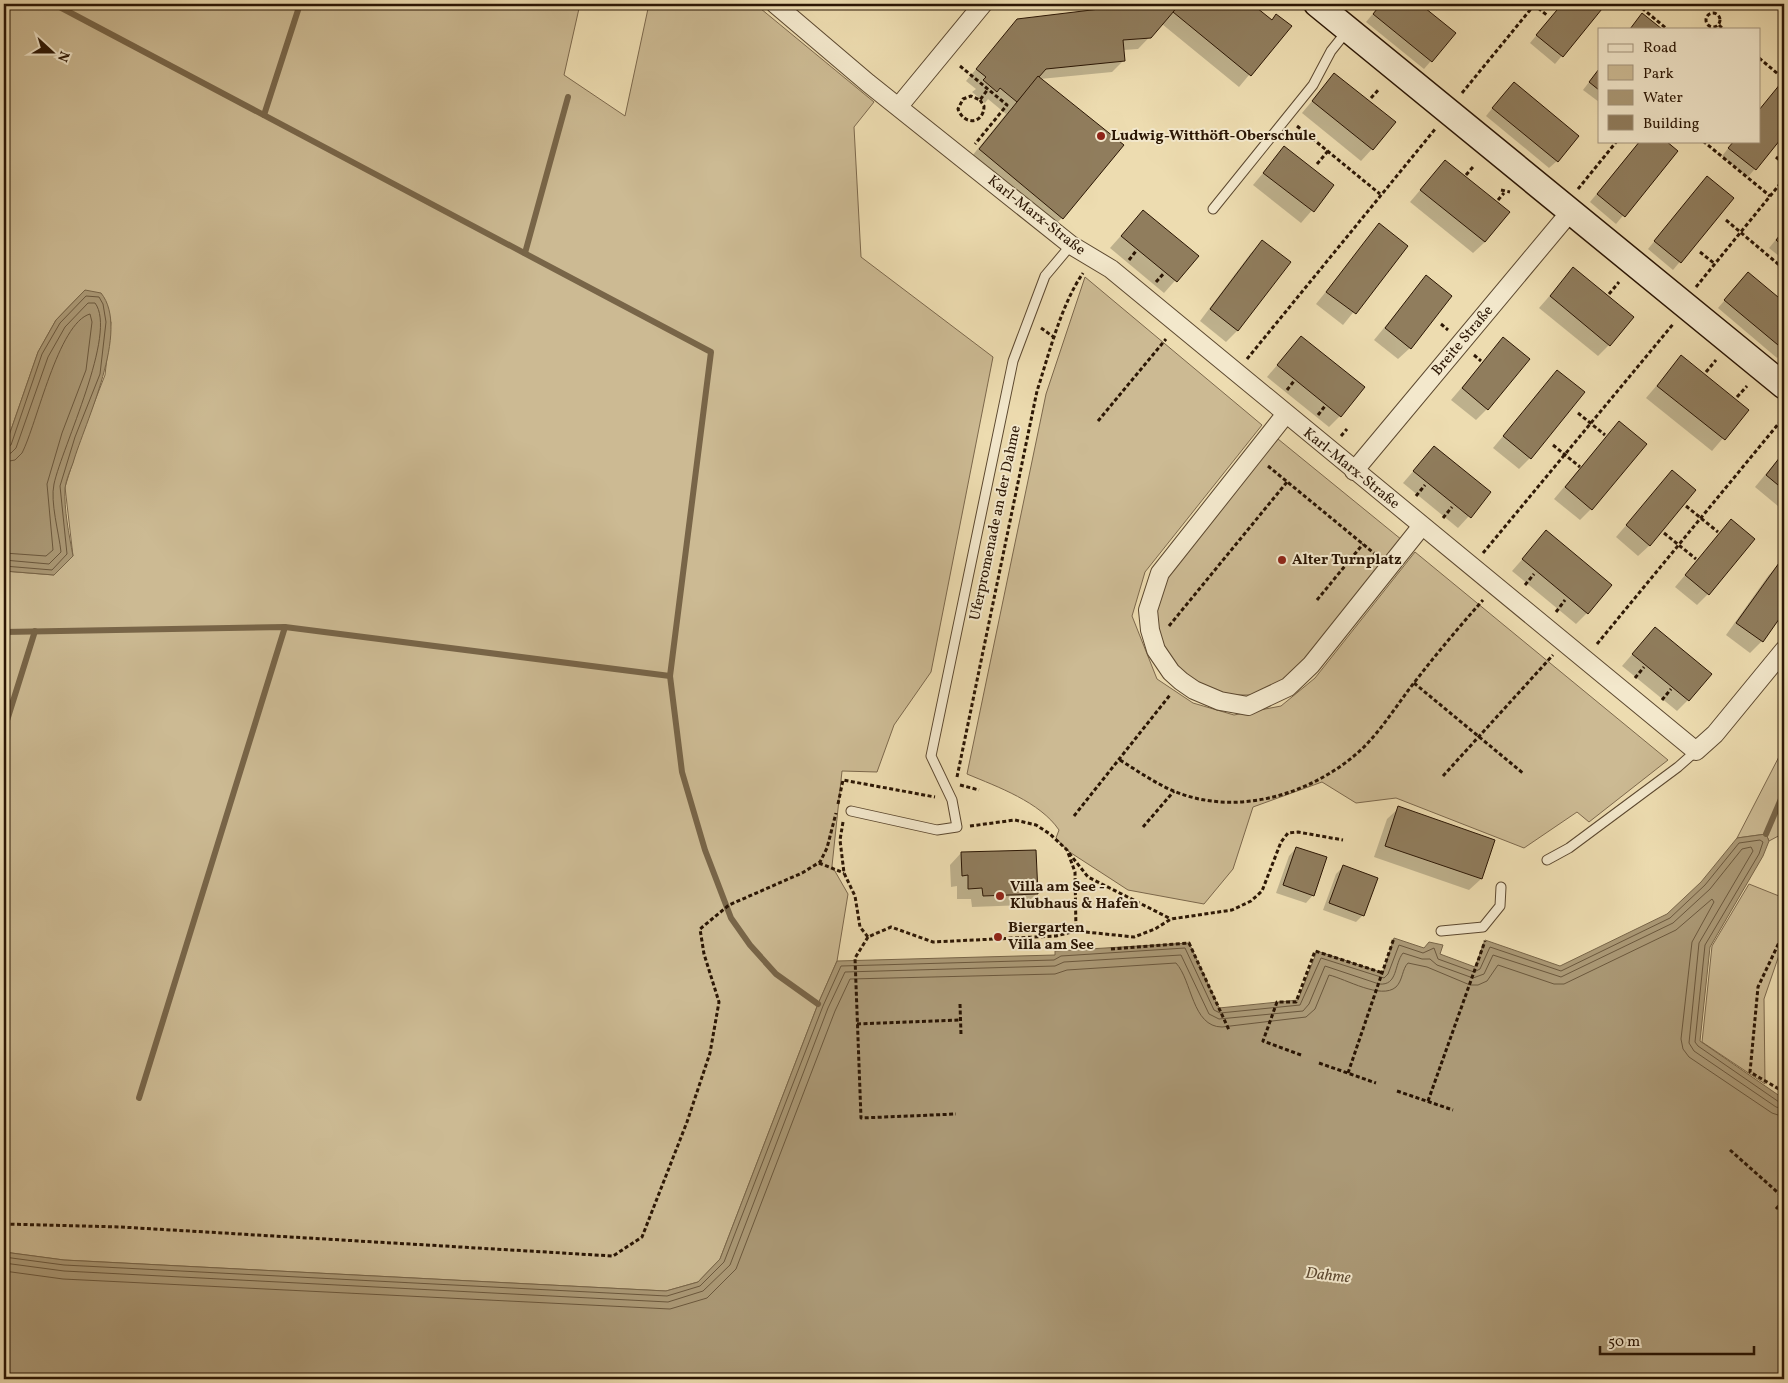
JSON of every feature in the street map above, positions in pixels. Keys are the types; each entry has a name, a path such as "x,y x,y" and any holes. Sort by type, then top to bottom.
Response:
{"main road":[{"path":"1317,4 1784,386"}],"street":[{"name":"Karl-Marx-Straße","path":"775,4 868,83 1070,245 1092,260 1111,269 1421,527 1696,751"},
{"path":"899,106 983,4"},
{"name":"Breite Straße","path":"1354,471 1567,209"},
{"path":"1286,415 1160,572 1148,610 1156,650 1170,672 1181,682 1220,701 1248,706 1288,686 1311,665 1421,527"},
{"path":"1696,751 1715,734 1784,650"}],"lane":[{"path":"1213,209 1313,85 1331,50 1349,29"},
{"name":"Uferpromenade an der Dahme","path":"957,827 952,800 931,756 1013,362 1045,276 1070,245"},
{"path":"1547,860 1576,842 1678,767 1696,751"},
{"path":"851,811 937,830 957,827"},
{"path":"1441,931 1483,927 1500,906 1501,886"}],"path":[{"path":"1235,373 1534,4 1548,16"},
{"path":"1637,4 1666,28"},
{"path":"1719,25 1708,28 1706,20 1711,13 1719,17 1719,25 1722,28"},
{"path":"1760,59 1784,79"},
{"path":"960,66 1007,105 975,145"},
{"path":"980,100 988,89"},
{"path":"1371,98 1379,89"},
{"path":"971,96 980,100 984,106 981,117 978,120 970,121 962,116 958,109 963,99 971,96"},
{"path":"1287,118 1380,194"},
{"path":"1567,209 1616,142"},
{"path":"1704,142 1770,196"},
{"path":"1316,164 1328,151"},
{"path":"1776,157 1784,164"},
{"path":"1466,175 1473,167"},
{"path":"1472,567 1591,424 1685,306 1715,264 1784,179"},
{"path":"1498,200 1504,193"},
{"path":"1726,220 1784,269"},
{"path":"1700,252 1715,264"},
{"name":"Uferpromenade an der Dahme","path":"979,790 956,783 1037,391 1056,333 1077,282 1092,260"},
{"path":"1609,294 1619,282"},
{"path":"1441,324 1450,331"},
{"path":"1098,421 1177,325"},
{"path":"1472,353 1481,361"},
{"path":"1706,372 1716,360"},
{"path":"1283,395 1294,381"},
{"path":"1737,397 1747,386"},
{"path":"1314,420 1325,406"},
{"path":"1578,413 1606,435"},
{"path":"1584,660 1784,417"},
{"path":"1553,445 1580,466"},
{"path":"1254,454 1390,566"},
{"path":"1166,630 1287,482"},
{"path":"1412,501 1425,485"},
{"path":"1686,506 1718,532"},
{"path":"1439,523 1452,507"},
{"path":"1664,533 1696,559"},
{"path":"1318,600 1363,544"},
{"path":"1521,590 1534,574"},
{"path":"1552,616 1565,600"},
{"path":"1120,760 1174,791 1203,799 1243,802 1284,794 1302,788 1334,770 1362,748 1479,605"},
{"path":"1443,776 1547,662"},
{"path":"1632,682 1644,667"},
{"path":"1414,683 1524,774"},
{"path":"1659,704 1671,689"},
{"path":"1074,816 1173,692"},
{"path":"1144,827 1174,791"},
{"path":"851,811 845,812 840,840 844,873 855,896 860,927 868,937"},
{"path":"957,827 1015,820 1036,825 1067,850 1088,877 1171,919"},
{"path":"956,1114 861,1118 855,958 868,937 890,928 901,929 924,940 933,942 1056,936 1076,931 1134,937 1156,930 1171,919 1232,910 1251,901 1262,891 1282,842 1288,833 1298,832 1343,840"},
{"path":"1067,850 1075,872 1076,931"},
{"path":"4,1224 121,1227 613,1256 642,1237 687,1122 710,1053 719,1002 704,954 700,929 730,905 802,874 819,863 844,873"},
{"path":"1784,932 1758,987 1750,1072 1784,1092"},
{"path":"1348,1073 1394,938"},
{"path":"1428,1101 1486,940"},
{"path":"1111,949 1189,943 1229,1030"},
{"path":"1301,1055 1263,1041 1277,1002 1296,1002 1315,951 1383,973"},
{"path":"960,1004 961,1035"},
{"path":"857,1024 960,1020"},
{"path":"1319,1063 1376,1083"},
{"path":"1397,1091 1453,1110"},
{"path":"1730,1150 1784,1199 1776,1209"}],"green space":[{"path":"4,4 580,4 564,75 625,116 649,4 755,4 874,102 854,127 861,257 993,357 931,672 894,725 877,772 842,771 832,866 848,894 837,961 818,1004 720,1259 698,1282 666,1291 64,1260 4,1252 4,571 54,575 73,556 65,487 80,439 105,375 111,322 85,290 56,320 38,352 4,450"},
{"path":"1085,277 1262,425 1145,572 1132,616 1157,679 1193,703 1234,715 1281,706 1315,678 1415,552 1668,760 1589,822 1577,812 1524,848 1396,798 1356,803 1322,782 1253,807 1233,869 1204,904 1128,890 1068,851 1056,838 1059,830 1051,820 1030,803 967,774 1046,394"},
{"name":"Alter Turnplatz","path":"1278,439 1402,540 1285,683 1252,695 1226,695 1197,685 1175,665 1160,640 1154,610 1162,580"},
{"path":"1784,747 1784,833 1769,841 1766,834 1737,838"},
{"path":"1749,884 1784,898 1784,947 1778,958 1764,999 1765,1084 1702,1042 1712,946"}],"water":[{"path":"85,290 101,293 109,309 111,329 103,377 66,485 66,513 73,556 54,575 4,571 4,450 38,352 56,320"},
{"name":"Dahme","path":"1766,834 1769,841 1763,856 1710,947 1700,1041 1784,1099 1784,1379 4,1379 4,1252 64,1260 666,1291 698,1282 720,1259 818,1004 837,961 1055,955 1055,951 1189,943 1219,1008 1298,1000 1317,951 1383,973 1394,938 1424,948 1429,942 1443,945 1440,954 1475,967 1485,940 1560,966 1667,914 1701,882 1737,838"}],"building":[{"path":"1141,4 1180,4 1151,38 1123,40 1125,61 1046,69 1017,102 1000,88 997,92 983,80 986,77 976,69 1017,19"},
{"path":"1180,4 1252,4 1272,20 1276,14 1292,26 1251,76 1173,12"},
{"path":"1381,4 1420,4 1456,33 1432,62 1373,14"},
{"path":"1562,4 1606,4 1563,57 1536,35"},
{"path":"1642,13 1661,28 1631,28"},
{"path":"1598,70 1598,89 1589,82"},
{"path":"1334,73 1396,122 1373,150 1312,101"},
{"path":"1038,76 1124,145 1063,219 979,149"},
{"path":"1514,82 1579,136 1558,162 1492,108"},
{"path":"1781,83 1784,86 1784,135 1756,170 1728,148 1733,142 1760,142 1760,109"},
{"path":"1639,142 1667,142 1678,151 1625,217 1597,194"},
{"path":"1284,146 1334,185 1314,212 1263,173"},
{"path":"1445,160 1510,212 1485,242 1420,190"},
{"path":"1707,176 1734,198 1681,263 1654,241"},
{"path":"1143,210 1199,256 1177,282 1121,236"},
{"path":"1379,223 1408,246 1356,314 1326,292"},
{"path":"1784,230 1784,247 1776,240"},
{"path":"1262,240 1291,262 1238,331 1210,309"},
{"path":"1573,267 1634,317 1610,346 1550,296"},
{"path":"1748,272 1784,302 1784,350 1724,300"},
{"path":"1426,275 1452,296 1411,349 1385,328"},
{"path":"1301,336 1365,387 1341,417 1277,365"},
{"path":"1503,337 1530,359 1488,410 1462,388"},
{"path":"1681,355 1749,410 1725,440 1657,386"},
{"path":"1557,370 1585,392 1531,459 1503,436"},
{"path":"1619,421 1647,444 1592,510 1565,487"},
{"path":"1434,446 1491,492 1471,518 1413,471"},
{"path":"1784,452 1784,490 1766,475"},
{"path":"1672,470 1696,490 1650,546 1626,525"},
{"path":"1731,519 1755,539 1709,595 1685,575"},
{"path":"1546,530 1612,585 1588,614 1522,559"},
{"path":"1779,563 1784,567 1784,612 1763,642 1736,623"},
{"path":"1655,627 1712,674 1689,701 1632,654"},
{"path":"1398,806 1495,840 1482,879 1385,846"},
{"path":"1296,847 1327,857 1314,896 1283,885"},
{"path":"1036,850 1038,894 983,896 982,888 968,889 968,875 962,876 961,852"},
{"path":"1343,865 1378,878 1364,916 1329,903"}],"waterway":[{"path":"54,4 711,352 670,676 682,772 705,850 731,918 750,945 776,974 818,1004"},
{"path":"264,115 300,4"},
{"path":"525,253 568,97"},
{"path":"4,632 285,627 670,676"},
{"path":"139,1098 285,627"},
{"path":"4,730 35,631"},
{"path":"1766,834 1784,792"}],"tram line":[{"path":"1774,4 1784,11"}],"place":[{"name":"Ludwig-Witthöft-Oberschule","path":"1101,136"},
{"name":"Alter Turnplatz","path":"1282,560"},
{"name":"Villa am See - Klubhaus & Hafen","path":"1000,896"},
{"name":"Biergarten Villa am See","path":"998,937"}]}
